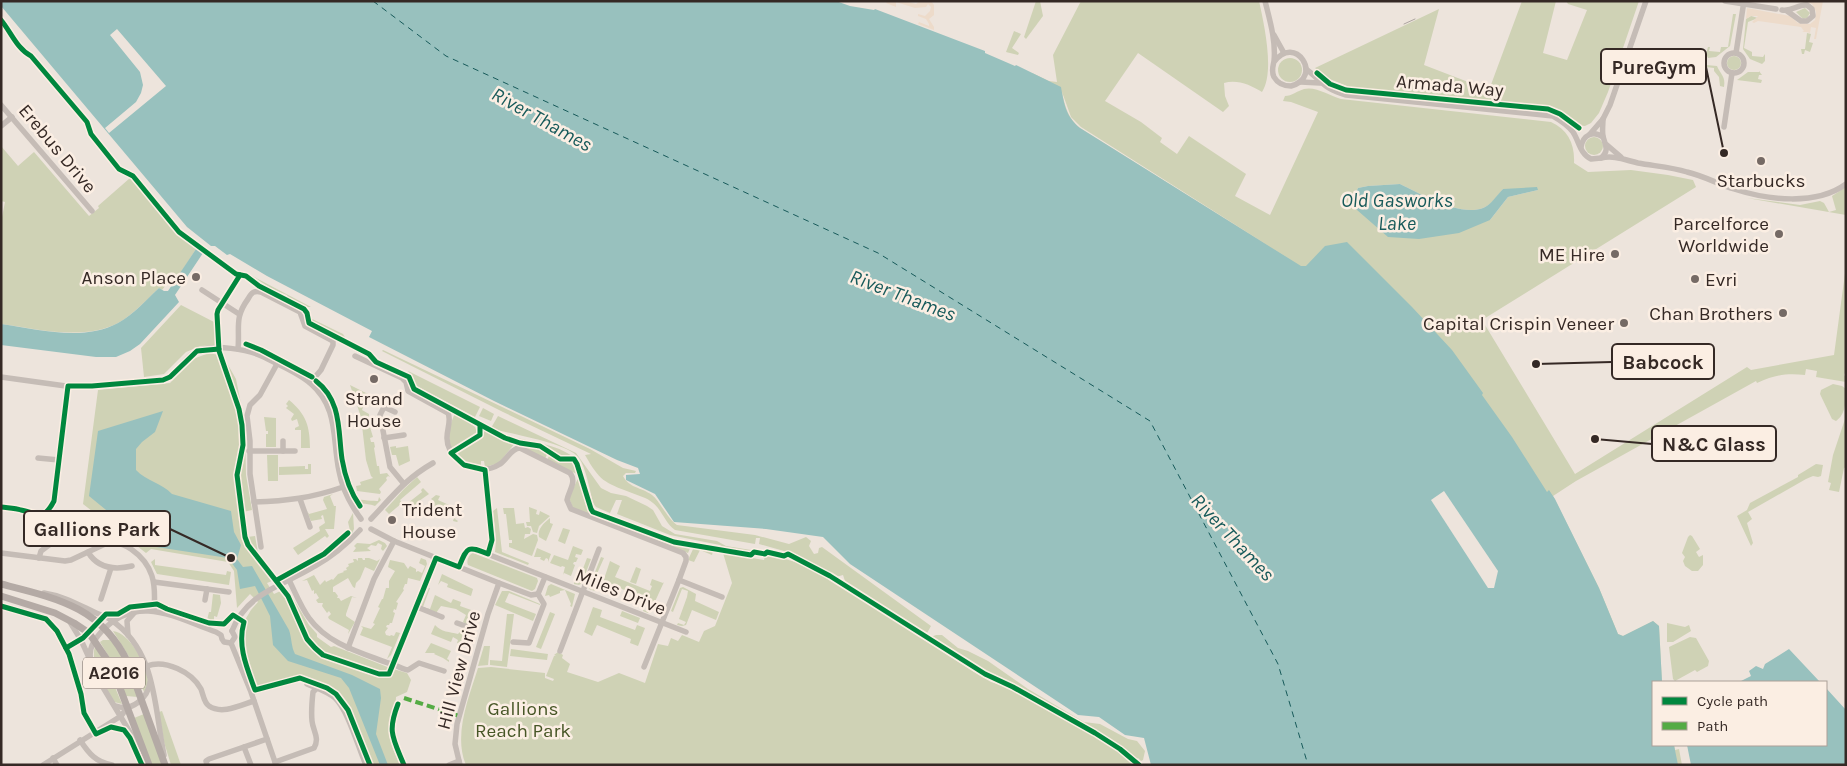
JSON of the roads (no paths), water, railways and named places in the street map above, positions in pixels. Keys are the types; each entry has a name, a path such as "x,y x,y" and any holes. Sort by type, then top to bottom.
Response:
{"main road":[{"name":"A2016","path":"1,584 71,605 87,613 105,628 115,640 128,663 166,765"},
{"name":"A2016","path":"1,596 44,609 65,618 89,633 106,657 148,765"}],"street":[{"name":"Armada Way","path":"1265,1 1273,33 1273,74 1279,83 1291,86 1301,82 1320,83"},
{"path":"1581,147 1583,140 1603,119 1610,105 1646,1"},
{"path":"1725,1 1782,10"},
{"path":"1736,53 1743,3"},
{"name":"Armada Way","path":"1273,33 1284,53 1292,52 1300,56 1306,69 1320,83 1332,90 1346,95 1547,115 1560,120 1572,131 1588,158 1601,158"},
{"path":"1274,62 1278,56 1284,53"},
{"path":"1736,53 1742,56 1744,65 1738,72 1732,73 1727,71 1724,62 1728,55 1736,53"},
{"path":"1301,82 1305,76 1306,69"},
{"path":"1724,127 1732,73"},
{"name":"Erebus Drive","path":"1,104 92,211"},
{"path":"1,126 12,117"},
{"path":"1603,119 1603,137 1607,145 1621,158"},
{"name":"Armada Way","path":"1572,131 1597,134 1603,137"},
{"path":"1601,158 1607,150 1607,145"},
{"path":"1601,158 1621,158 1637,163 1687,172 1740,191 1788,198 1811,199 1832,192 1846,184"},
{"path":"202,290 239,314"},
{"path":"238,349 239,314 251,294 258,291 300,312 305,326 333,341 334,345 321,370 310,383"},
{"path":"1,377 68,386 92,386 166,379 197,351 238,349 257,354 310,383 326,403 332,417 337,461 343,487 361,519"},
{"path":"355,356 402,378 406,382 408,390 448,413 449,420 446,436 448,445 455,458 464,465 486,470 499,465 513,450 518,448 570,473 574,483 567,500 568,506 571,509 683,553 686,556 679,580 644,667"},
{"path":"261,547 263,538 254,502 250,474 247,411 260,395 277,364"},
{"path":"1,507 24,510 32,514 45,513 54,501 68,386"},
{"path":"395,412 384,407 380,415 390,467 404,484"},
{"path":"55,422 64,423"},
{"path":"384,438 404,434"},
{"path":"283,441 283,451"},
{"path":"250,452 296,451"},
{"path":"38,458 59,460"},
{"path":"371,519 404,484 433,463"},
{"path":"254,502 300,499 343,487"},
{"path":"487,490 492,540 488,554"},
{"path":"300,499 310,527"},
{"path":"360,530 358,523 361,519 367,517 371,519"},
{"path":"360,530 365,532 371,529 373,523 371,519"},
{"path":"39,558 41,551 73,527 76,520"},
{"path":"371,529 394,541 499,583 531,595 538,594 544,604 529,643 513,642"},
{"path":"232,631 242,612 252,601 327,559 360,530"},
{"path":"348,648 374,579 394,541"},
{"path":"1,554 64,561 111,543 122,544 134,551 148,564 154,582 154,610"},
{"name":"Miles Drive","path":"459,567 468,548 472,548 686,632"},
{"path":"560,651 599,549"},
{"path":"88,552 95,562 111,568 118,570 132,566"},
{"path":"394,663 436,558"},
{"path":"101,599 111,568"},
{"name":"Miles Drive","path":"538,594 545,577"},
{"path":"289,580 307,616 332,640 348,648 388,663 394,663 408,670 416,663 421,663 444,671"},
{"path":"679,580 722,597"},
{"path":"154,582 229,592"},
{"name":"Hill View Drive","path":"459,763 455,744 457,724 499,583"},
{"path":"205,600 207,588"},
{"name":"A2016","path":"28,591 67,598 113,621"},
{"path":"417,607 442,617"},
{"path":"121,716 101,684 91,662 90,649 94,641 113,621 137,611 154,610 221,635 224,642 231,643"},
{"path":"126,633 127,622 131,615 137,611"},
{"name":"A2016","path":"65,618 73,626 91,662"},
{"path":"43,765 121,716 127,708 137,704 150,688 150,675 139,650 126,633 113,621"},
{"path":"457,623 483,632"},
{"path":"105,628 126,633"},
{"path":"221,635 225,630 232,631"},
{"path":"231,643 235,637 232,631"},
{"name":"A2016","path":"94,641 102,636 115,640"},
{"path":"231,643 254,701 275,763 314,748 316,745 317,736 312,721 313,692 317,688"},
{"path":"147,666 156,664 174,667 184,672 201,689 210,707 227,710 254,701"},
{"name":"A2016","path":"150,675 166,765"},
{"path":"307,684 335,698 343,709 366,765"},
{"name":"A2016","path":"121,692 130,700 142,699"},
{"path":"116,706 127,708"},
{"name":"A2016","path":"121,716 148,765"},
{"path":"207,765 206,761 209,758 267,739"},
{"path":"80,740 96,760 112,765"},
{"path":"244,747 251,765"},
{"path":"53,758 57,765"},
{"path":"448,765 459,763"}],"water":[{"name":"River Thames","path":"1,1 836,1 850,6 875,9 985,51 985,53 1016,65 1061,87 1069,115 1080,128 1301,266 1306,266 1325,246 1347,242 1412,307 1452,350 1483,393 1482,395 1512,437 1547,492 1549,490 1555,499 1599,588 1618,634 1623,636 1653,621 1659,626 1662,681 1652,681 1652,746 1674,746 1678,765 1151,765 1144,738 1125,735 1099,717 1078,715 850,564 823,537 766,529 674,522 655,494 626,480 626,475 640,474 638,468 617,460 494,401 369,337 372,331 267,276 230,254 227,255 215,246 211,246 187,227 1,6"},
{"name":"Old Gasworks Lake","path":"1400,184 1440,203 1473,210 1488,205 1503,189 1537,187 1538,190 1508,197 1490,220 1459,233 1419,239 1388,237 1349,203 1358,188"},
{"path":"196,249 203,253 175,295 179,302 140,344 130,351 116,357 96,357 1,345 1,324 45,331 75,333 104,329 118,323 135,311 159,288 168,291"},
{"path":"163,411 155,432 136,449 136,470 172,494 231,511 234,532 241,545 237,559 243,567 252,566 289,630 295,654 352,675 380,689 381,698 376,734 388,765 380,765 349,688 341,678 288,661 273,645 270,616 255,586 240,589 237,570 228,558 150,546 89,496 98,431"},
{"path":"1789,649 1819,681 1741,681 1751,676 1749,671 1756,666 1763,669 1765,664"},
{"path":"1827,689 1846,710 1846,765 1691,765 1687,746 1827,746"}],"tram line":[{"path":"1404,24 1415,19"}],"place":[{"name":"PureGym","path":"1724,153"},
{"name":"Starbucks","path":"1761,161"},
{"name":"Parcelforce Worldwide","path":"1779,234"},
{"name":"ME Hire","path":"1615,254"},
{"name":"Anson Place","path":"196,277"},
{"name":"Evri","path":"1695,279"},
{"name":"Chan Brothers","path":"1783,313"},
{"name":"Capital Crispin Veneer","path":"1624,323"},
{"name":"Babcock","path":"1536,364"},
{"name":"Strand House","path":"374,379"},
{"name":"N&C Glass","path":"1595,439"},
{"name":"Trident House","path":"392,520"},
{"name":"Gallions Park","path":"231,558"}],"park label":[{"name":"Gallions Reach Park","path":"523,719"}]}
